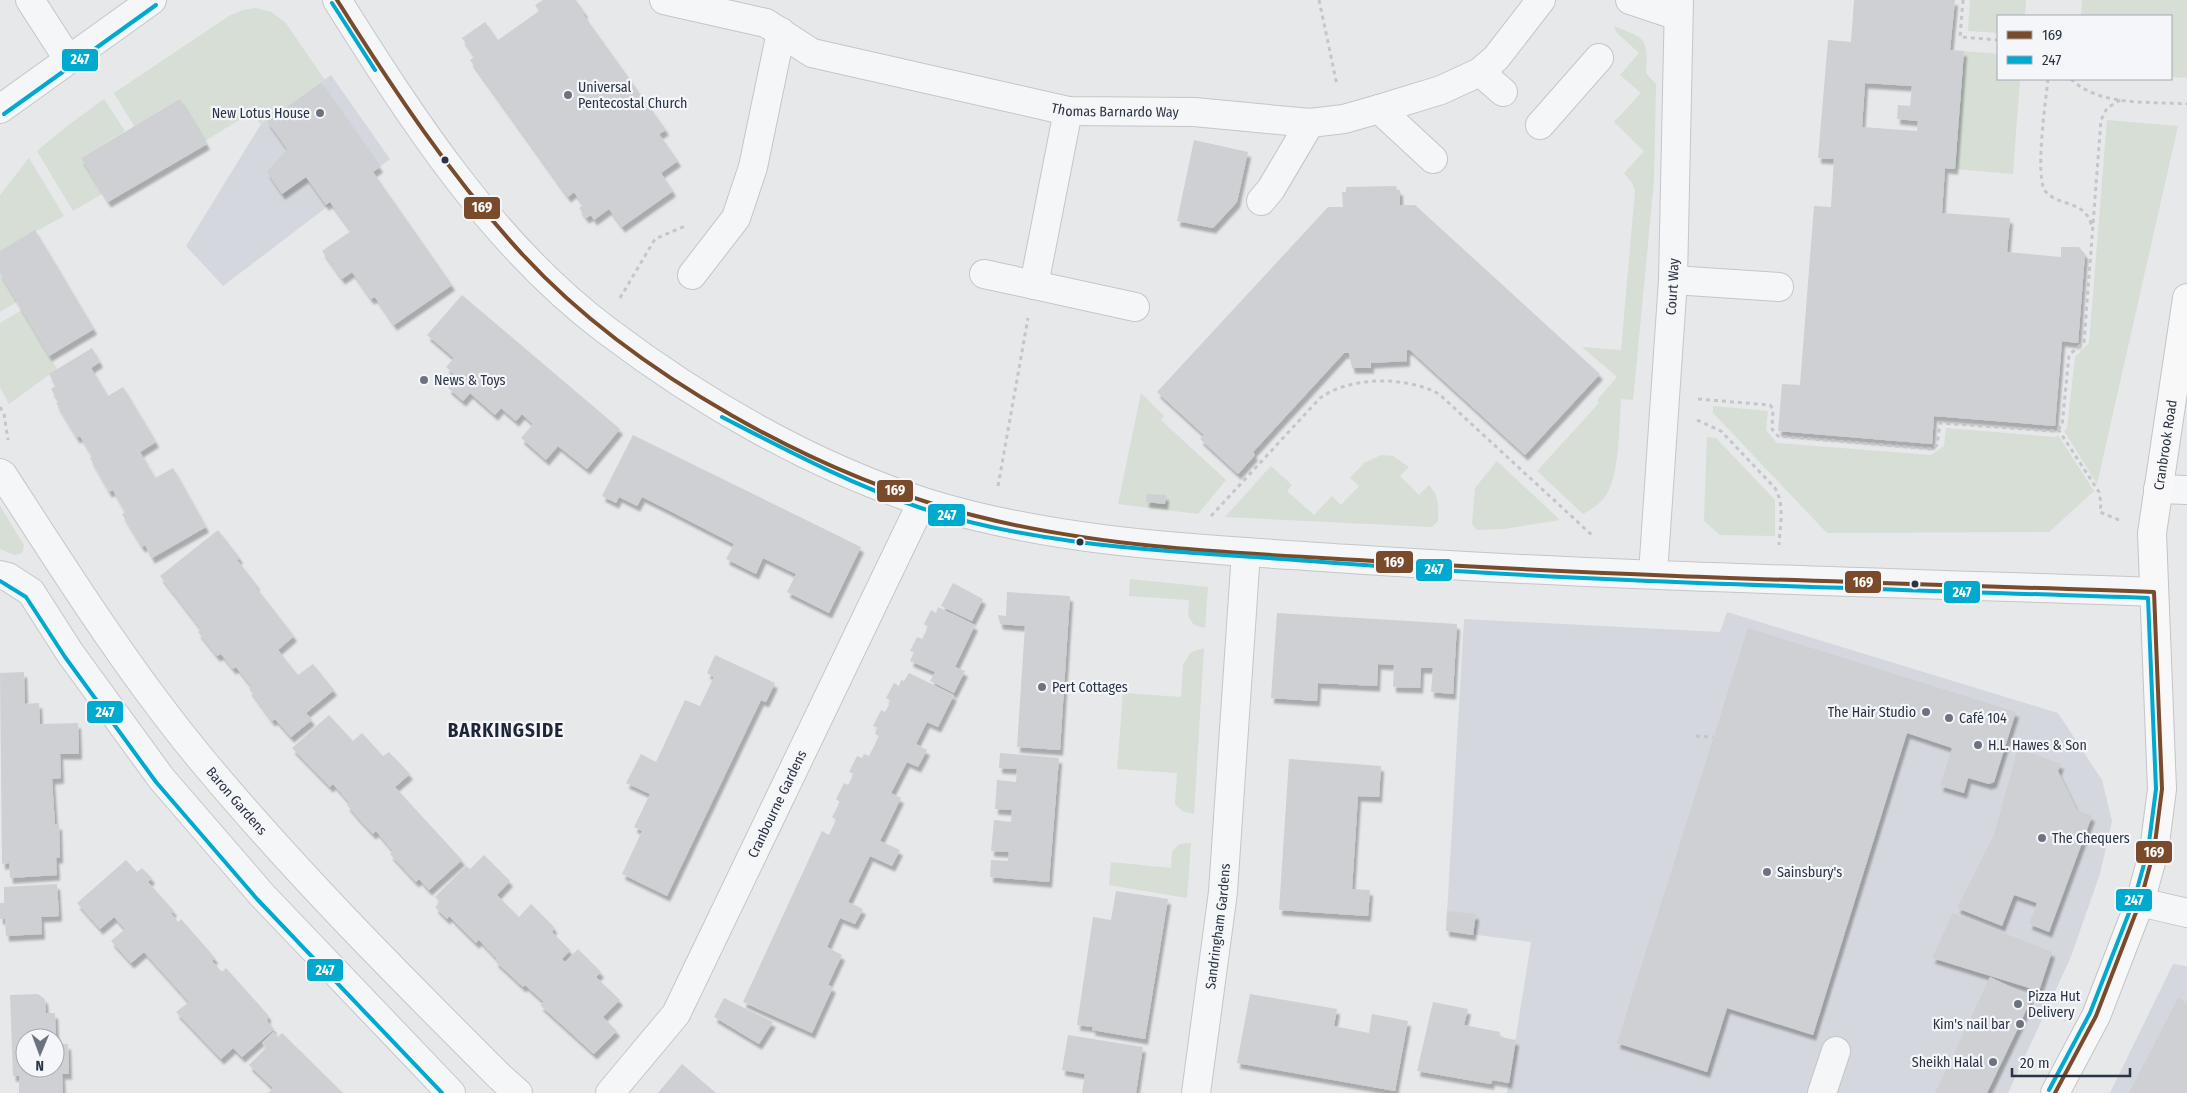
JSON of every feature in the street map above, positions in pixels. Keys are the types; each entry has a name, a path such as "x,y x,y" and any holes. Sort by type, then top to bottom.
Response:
{"main road":[{"name":"Cranbrook Road","path":"2055,1093 2096,1016 2140,902 2154,851 2162,789 2152,534 2187,298"}],"street":[{"path":"30,0 68,59"},
{"path":"0,109 152,0"},
{"path":"337,0 417,121 517,250 602,327 725,411 847,472 922,502 992,521 1087,538 1246,552 1451,566 2154,592"},
{"name":"Thomas Barnardo Way","path":"664,0 766,23 812,53 1068,111 1194,112 1310,123 1344,120 1440,90 1480,72 1496,58 1541,0"},
{"path":"1630,0 1678,8"},
{"name":"Court Way","path":"1643,573 1665,407 1673,280 1678,8"},
{"path":"692,275 736,218 753,166 781,32"},
{"path":"1540,125 1599,58"},
{"path":"1480,72 1503,92"},
{"path":"1379,109 1433,159"},
{"path":"1034,285 1068,111"},
{"path":"1261,201 1271,189 1310,123"},
{"path":"984,274 1135,307"},
{"path":"1673,280 1779,287"},
{"name":"Baron Gardens","path":"0,473 110,638 205,764 294,868 500,1078 518,1093"},
{"path":"2158,489 2187,490"},
{"name":"Cranbourne Gardens","path":"610,1093 676,1014 922,502"},
{"name":"Sandringham Gardens","path":"1196,1093 1223,892 1246,552"},
{"path":"31,592 63,568"},
{"path":"0,575 8,577 31,592 70,653 161,778 262,895 355,995 451,1093"},
{"path":"2140,902 2187,913"},
{"path":"1822,1093 1836,1051"}],"path":[{"path":"1319,0 1344,120"},
{"path":"1963,0 1960,37 1997,40"},
{"path":"2048,80 2040,172 2045,191 2059,202 2075,207 2087,214 2093,228"},
{"path":"2072,80 2080,87 2103,98 2187,104"},
{"path":"1665,407 1770,405 1773,409 1772,429 1778,436 1922,449 1932,449 1938,445 1940,423 2054,431 2058,429 2062,426 2069,355 2084,342 2101,120 2107,108 2122,99"},
{"path":"602,327 655,239 704,218 736,218"},
{"path":"992,521 1034,285"},
{"path":"1183,547 1320,398 1334,388 1350,383 1407,382 1424,386 1439,394 1643,573"},
{"path":"1665,407 1710,424 1721,431 1775,488 1780,496 1781,506 1778,578"},
{"path":"2058,429 2099,492 2102,503 2100,512 2152,534"},
{"path":"1696,736 1713,736"}],"shaded area":[{"path":"1970,0 2026,0 2025,15 1997,15 1997,33 1968,31"},
{"path":"2082,0 2187,0 2187,78 2172,77 2172,15 2081,15"},
{"path":"256,8 271,12 285,22 325,80 261,125 252,112 205,141 134,126 114,93 229,16 243,10"},
{"path":"1614,26 1639,37 1643,41 1646,52 1646,73 1656,84 1654,181 1633,400 1621,399 1617,461 1607,494 1596,506 1583,514 1537,471 1599,403 1597,400 1617,377 1582,347 1621,350 1635,191 1632,183 1624,173 1644,151 1614,122 1641,93 1620,75 1639,53 1616,32"},
{"path":"1964,51 1997,54 1997,80 2020,80 2013,174 1955,169"},
{"path":"331,75 390,159 223,286 186,246 263,121"},
{"path":"104,99 125,131 81,158 102,194 73,211 37,151"},
{"path":"2107,120 2178,126 2097,484 2064,431 2067,428 2075,357 2089,343"},
{"path":"29,158 64,216 0,251 0,195"},
{"path":"0,273 17,302 0,312"},
{"path":"22,310 57,369 9,404 0,387 0,323"},
{"path":"1141,393 1164,416 1161,420 1226,480 1198,514 1118,504"},
{"path":"1713,406 1768,411 1766,430 1777,443 1931,455 1944,446 1946,428 2055,437 2058,435 2094,491 2049,532 1827,533 1713,413"},
{"path":"1707,437 1716,438 1775,500 1775,536 1720,535 1704,521"},
{"path":"1381,455 1393,456 1409,467 1400,476 1419,495 1429,485 1433,489 1438,502 1438,521 1432,527 1225,517 1271,466 1292,485 1287,491 1314,515 1332,496 1341,505 1359,486 1350,478 1364,463"},
{"path":"1497,461 1560,520 1504,529 1477,530 1472,524 1475,488"},
{"path":"0,506 24,545 22,553 15,555 0,549"},
{"path":"1130,579 1208,587 1205,628 1194,625 1188,616 1189,600 1129,596"},
{"path":"1727,612 2058,713 2102,780 2112,821 2100,874 2070,959 2008,1093 1507,1093 1531,942 1446,931 1464,619 1720,632"},
{"path":"1204,648 1194,814 1182,811 1175,804 1177,773 1117,769 1123,693 1181,697 1183,665 1191,652"},
{"path":"1191,843 1187,898 1109,885 1111,862 1171,868 1172,852 1179,844"},
{"path":"2173,964 2187,966 2187,1093 2110,1093"}],"building":[{"name":"Universal Pentecostal Church","path":"543,0 576,0 585,13 583,14 666,130 659,134 678,161 661,173 673,191 622,227 609,209 594,220 591,215 586,218 579,208 583,205 574,192 568,197 470,60 475,57 462,38 485,22 498,40 539,11 535,5"},
{"path":"1854,0 1955,0 1950,50 1964,51 1955,169 1945,168 1942,213 2010,218 2007,252 2061,257 2061,247 2079,247 2085,254 2078,343 2062,341 2055,426 1934,416 1932,444 1778,431 1782,384 1800,385 1814,206 1831,207 1834,159 1818,158 1828,40 1851,42","holes":["1865,83 1912,86 1910,106 1898,105 1897,119 1918,121 1917,131 1862,127"]},
{"path":"321,83 380,167 373,172 452,285 394,325 375,297 371,299 352,272 342,279 322,251 351,231 330,202 326,205 306,177 282,194 267,172 287,149 267,121"},
{"path":"180,99 207,144 108,202 81,158"},
{"path":"1194,140 1248,152 1237,202 1213,228 1177,221"},
{"path":"1396,186 1397,190 1400,190 1400,205 1415,205 1600,374 1525,455 1410,350 1407,350 1407,361 1371,363 1371,368 1352,368 1349,353 1344,353 1253,452 1255,455 1238,474 1200,439 1204,435 1157,392 1328,207 1343,207 1342,192 1346,192 1346,187"},
{"path":"35,230 94,329 49,356 0,273 0,251"},
{"path":"462,295 620,429 587,469 558,446 546,460 521,438 533,424 522,414 516,421 501,408 495,415 470,393 463,401 448,388 457,377 446,367 454,358 427,335"},
{"path":"92,348 100,362 91,368 108,396 123,387 156,442 140,452 155,478 173,468 206,527 152,558 145,545 142,547 122,514 125,512 113,490 109,492 90,458 93,457 80,436 77,438 56,403 59,402 51,389 56,386 49,374"},
{"path":"633,435 861,547 829,613 787,592 796,574 763,558 756,574 726,559 734,544 672,512 642,497 637,506 619,497 616,503 602,496"},
{"path":"1147,494 1166,495 1165,504 1146,502"},
{"path":"218,530 240,558 237,560 257,585 255,586 294,636 278,650 298,675 313,664 334,690 306,713 312,720 291,737 275,719 272,721 249,689 252,687 236,667 233,669 221,654 217,656 198,632 201,629 160,576"},
{"path":"953,583 983,599 972,621 941,606"},
{"name":"Pert Cottages","path":"1007,592 1070,596 1060,750 1017,747 1025,626 1000,624 998,615 1006,616"},
{"path":"938,607 975,625 955,667 965,671 954,693 930,681 935,672 910,661 914,652 910,651 917,637 922,639 928,627 924,624 931,610 936,613"},
{"path":"1277,613 1457,624 1453,694 1431,692 1433,668 1421,668 1420,688 1393,687 1394,665 1378,664 1377,686 1318,683 1317,701 1271,698"},
{"name":"Sainsbury's","path":"1748,628 2016,712 1994,782 1989,784 1968,778 1964,793 1940,786 1952,748 1907,733 1813,1035 1727,1008 1707,1072 1617,1043"},
{"path":"715,655 775,683 766,702 761,700 667,896 622,874 642,831 634,827 650,794 626,783 641,754 656,762 685,700 700,706 714,677 707,673"},
{"path":"24,672 25,704 39,703 40,724 78,723 79,754 60,754 61,778 52,779 55,825 59,824 60,858 56,858 57,875 10,878 9,863 2,864 0,673"},
{"path":"909,673 954,695 938,727 927,722 916,744 927,750 918,767 907,762 891,793 901,798 880,841 900,850 892,866 870,856 848,902 863,909 855,924 840,918 827,947 842,955 828,985 833,987 812,1033 743,1002 822,831 829,835 836,820 832,817 840,802 836,799 844,783 848,785 854,774 849,772 857,756 862,758 864,754 869,756 879,736 875,734 878,728 873,726 881,710 885,712 891,701 886,698 894,683 899,686 901,680 904,681"},
{"path":"329,715 353,741 362,733 383,756 389,752 410,774 395,787 462,860 429,890 419,879 416,882 390,854 393,851 376,831 373,834 359,819 347,805 349,802 333,784 330,787 292,748"},
{"path":"2018,748 2061,764 2058,771 2077,810 2092,816 2049,932 2029,924 2037,903 2014,895 2002,926 1957,908 1994,835"},
{"path":"1000,753 1059,758 1049,882 990,877 991,860 1008,861 1009,852 991,851 994,820 1011,822 1012,810 995,809 997,780 1016,782 1017,769 999,768"},
{"path":"1289,759 1381,766 1379,797 1358,796 1352,889 1370,890 1368,916 1279,910"},
{"path":"484,855 510,881 497,895 519,917 531,904 554,927 552,932 570,950 562,959 565,962 578,949 601,972 596,977 620,1000 603,1017 617,1031 594,1054 540,1005 544,1002 525,985 523,987 495,961 497,959 479,940 476,943 449,916 447,919 435,907 440,902 435,897 466,866 470,869"},
{"path":"126,860 137,872 142,868 152,878 148,882 174,911 171,913 178,922 181,919 215,958 212,961 222,972 226,968 268,1015 267,1021 274,1029 242,1057 233,1048 221,1059 176,1012 189,1002 144,952 131,963 111,941 125,929 114,917 100,929 77,903"},
{"path":"57,884 59,916 41,917 42,934 6,936 5,919 0,919 0,903 4,903 4,887"},
{"path":"1116,891 1168,899 1145,1039 1092,1030 1093,1027 1077,1025 1093,917 1111,920"},
{"path":"1447,911 1476,914 1473,935 1446,931"},
{"path":"1953,913 2052,952 2039,991 1932,958"},
{"path":"1990,977 2030,996 2030,1001 2020,1024 1987,1093 1935,1093"},
{"path":"38,994 45,999 46,1013 55,1013 56,1028 15,1028 15,1076 13,1076 10,995"},
{"path":"1250,994 1337,1009 1334,1026 1369,1033 1372,1014 1408,1021 1395,1091 1237,1063"},
{"path":"724,998 773,1022 759,1044 714,1017"},
{"path":"2178,998 2187,1003 2187,1093 2129,1093"},
{"path":"1433,1002 1468,1009 1464,1025 1500,1032 1500,1037 1516,1040 1509,1083 1492,1080 1491,1084 1417,1071"},
{"path":"273,1032 278,1037 282,1033 343,1093 268,1093 273,1088 249,1065 266,1048 262,1043"},
{"path":"1068,1035 1143,1047 1136,1093 1082,1093 1085,1074 1062,1070"},
{"path":"65,1044 68,1044 69,1074 65,1074"},
{"path":"682,1064 716,1093 658,1093"},
{"path":"19,1078 62,1078 63,1093 19,1093"}],"transit line":[{"name":"169","path":"337,0 401,99 447,164 523,255 568,299 618,340 673,380 732,416 793,448 854,476 916,498 976,516 1029,528 1083,537 1192,550 1596,573 2154,592"},
{"name":"247","path":"332,3 375,70"},
{"name":"247","path":"4,114 156,5"},
{"name":"247","path":"722,417 820,466 895,499 968,522 1065,540 1163,551 1519,575 2148,598 2156,789 2148,850 2134,900 2090,1013 2049,1090"},
{"name":"247","path":"0,581 26,597 65,657 156,782 257,899 442,1093"},
{"name":"169","path":"2055,1093 2096,1016 2140,902 2154,851 2162,789 2154,592"}],"place":[{"name":"Universal Pentecostal Church","path":"568,95"},
{"name":"New Lotus House","path":"320,113"},
{"name":"News & Toys","path":"424,380"},
{"name":"Pert Cottages","path":"1042,687"},
{"name":"The Hair Studio","path":"1926,712"},
{"name":"Café 104","path":"1949,718"},
{"name":"H.L. Hawes & Son","path":"1978,745"},
{"name":"The Chequers","path":"2042,838"},
{"name":"Sainsbury's","path":"1767,872"},
{"name":"Pizza Hut Delivery","path":"2018,1004"},
{"name":"Kim's nail bar","path":"2020,1024"},
{"name":"Sheikh Halal","path":"1993,1062"}],"district":[{"name":"BARKINGSIDE","path":"506,730"}]}
